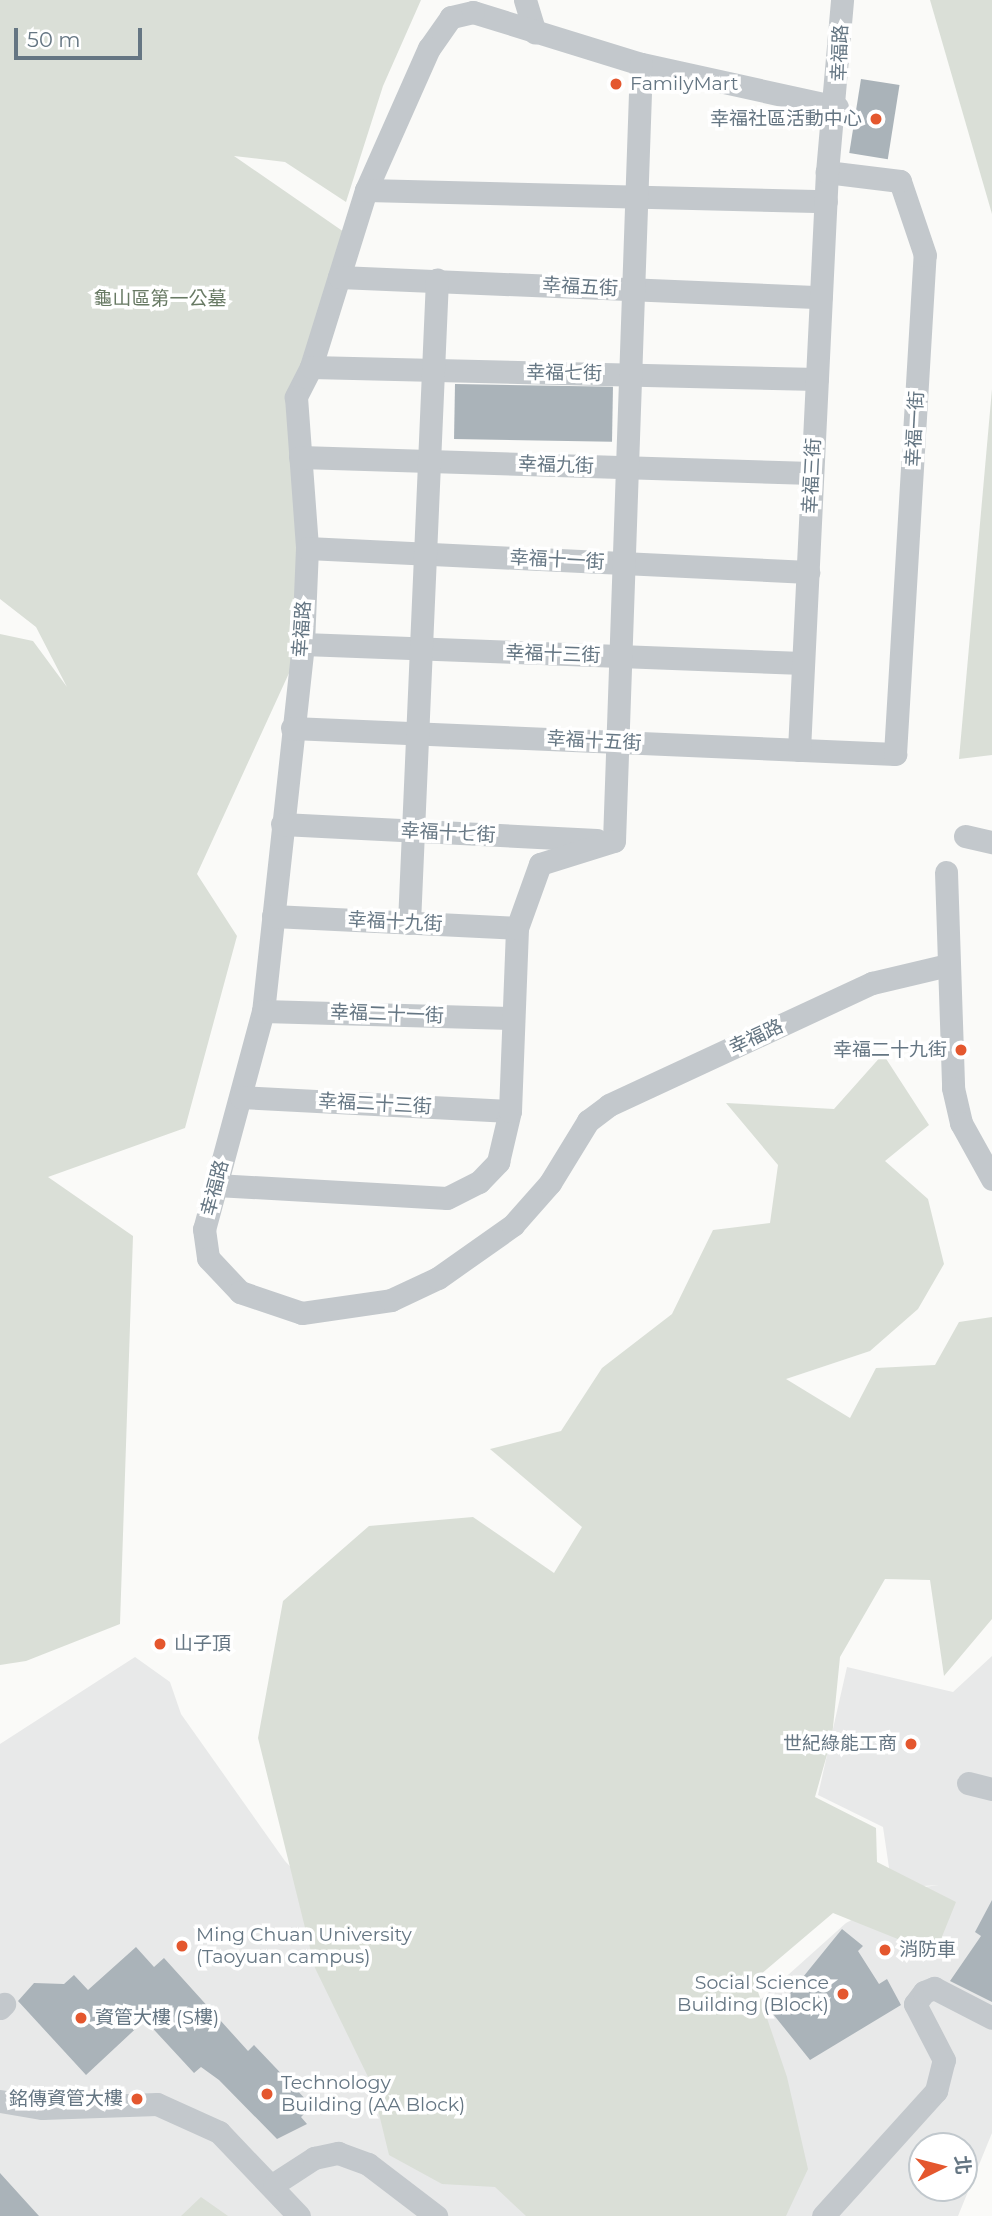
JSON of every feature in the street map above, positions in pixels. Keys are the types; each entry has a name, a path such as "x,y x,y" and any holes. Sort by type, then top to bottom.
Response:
{"street":[{"path":"525,0 535,33 641,64 838,107"},
{"name":"幸福路","path":"838,107 842,0"},
{"name":"幸福路","path":"535,33 461,12 442,27 407,95 366,190 312,367 296,397 307,548 303,644 263,1011 204,1229 208,1258 240,1292 302,1313 391,1300 438,1278 513,1225 550,1183 588,1121 609,1105 872,983 948,965"},
{"path":"216,1185 447,1198 479,1182 498,1162 510,1111 517,928 540,864 614,841 641,64"},
{"name":"幸福三街","path":"799,750 825,201 838,107"},
{"name":"幸福一街","path":"827,172 900,181 925,255 895,754"},
{"path":"366,190 825,201"},
{"name":"幸福五街","path":"339,277 821,297"},
{"path":"409,923 437,280"},
{"name":"幸福七街","path":"312,367 817,379"},
{"name":"幸福九街","path":"300,457 812,473"},
{"name":"幸福十一街","path":"307,548 807,572"},
{"name":"幸福十三街","path":"303,644 803,663"},
{"name":"幸福十五街","path":"292,728 895,754"},
{"name":"幸福十七街","path":"282,824 614,841"},
{"path":"965,836 992,842"},
{"path":"946,872 953,1088 961,1123 992,1179"},
{"name":"幸福十九街","path":"273,916 517,928"},
{"name":"幸福二十一街","path":"263,1011 512,1018"},
{"name":"幸福二十三街","path":"241,1097 510,1111"},
{"path":"968,1783 992,1789"},
{"path":"823,2216 936,2091 944,2060 915,2004 924,1992 934,1987 992,2018"},
{"path":"0,2101 42,2108 157,2104 219,2132 274,2184 299,2216"},
{"path":"274,2184 314,2158 338,2153 368,2164 436,2216"}],"shaded area":[{"name":"Ming Chuan University (Taoyuan campus)","path":"992,1656 992,2133 978,2167 978,2132 908,2132 908,2202 964,2202 958,2216 0,2216 0,1744 135,1657 170,1682 181,1714 285,1861 385,1968 681,2071 846,1923 909,1889 939,1885 892,1888 883,1827 818,1795 847,1667 953,1692"}],"green space":[{"name":"龜山區第一公墓","path":"0,0 421,0 383,86 346,202 285,162 234,156 344,232 306,364 295,660 197,874 237,936 185,1128 48,1177 133,1236 120,1624 26,1661 0,1665 0,634 33,641 67,687 36,627 0,599"},
{"path":"930,0 992,0 992,214"},
{"path":"992,389 992,755 959,759"},
{"path":"883,1054 929,1125 885,1161 928,1199 944,1264 918,1309 870,1351 786,1379 850,1418 876,1368 935,1365 959,1322 992,1317 992,1619 944,1676 930,1580 885,1579 840,1657 832,1737 815,1797 876,1828 877,1862 956,1902 935,1954 833,1913 754,1980 787,2077 808,2169 786,2216 526,2216 495,2187 442,2184 389,2155 372,2085 315,1968 258,1738 283,1601 369,1526 473,1517 554,1573 582,1527 490,1449 561,1431 602,1368 672,1314 713,1230 770,1223 778,1165 726,1103 834,1109"},
{"path":"201,2197 228,2216 181,2216"}],"building":[{"name":"幸福社區活動中心","path":"861,79 900,85 888,159 849,153"},
{"path":"455,384 613,387 612,442 454,439"},
{"path":"992,1900 992,2002 950,1981 981,1936 975,1932"},
{"name":"Social Science Building (Block)","path":"842,1929 863,1946 858,1951 879,1984 887,1979 901,2005 810,2060 773,2014"},
{"name":"資管大樓 (S樓)","path":"136,1947 154,1967 164,1958 248,2051 254,2045 312,2106 301,2117 307,2124 277,2139 219,2080 201,2067 194,2073 145,2020 86,2075 18,2001 34,1983 64,1984 74,1975 88,1990"},
{"path":"0,2173 19,2194 39,2216 0,2216"}],"place":[{"name":"FamilyMart","path":"616,84"},
{"name":"幸福社區活動中心","path":"876,119"},
{"name":"幸福二十九街","path":"961,1050"},
{"name":"山子頂","path":"160,1644"},
{"name":"世紀綠能工商","path":"911,1744"},
{"name":"Ming Chuan University (Taoyuan campus)","path":"182,1946"},
{"name":"消防車","path":"885,1950"},
{"name":"Social Science Building (Block)","path":"843,1994"},
{"name":"資管大樓 (S樓)","path":"81,2018"},
{"name":"Technology Building (AA Block)","path":"267,2094"},
{"name":"銘傳資管大樓","path":"137,2099"}]}
